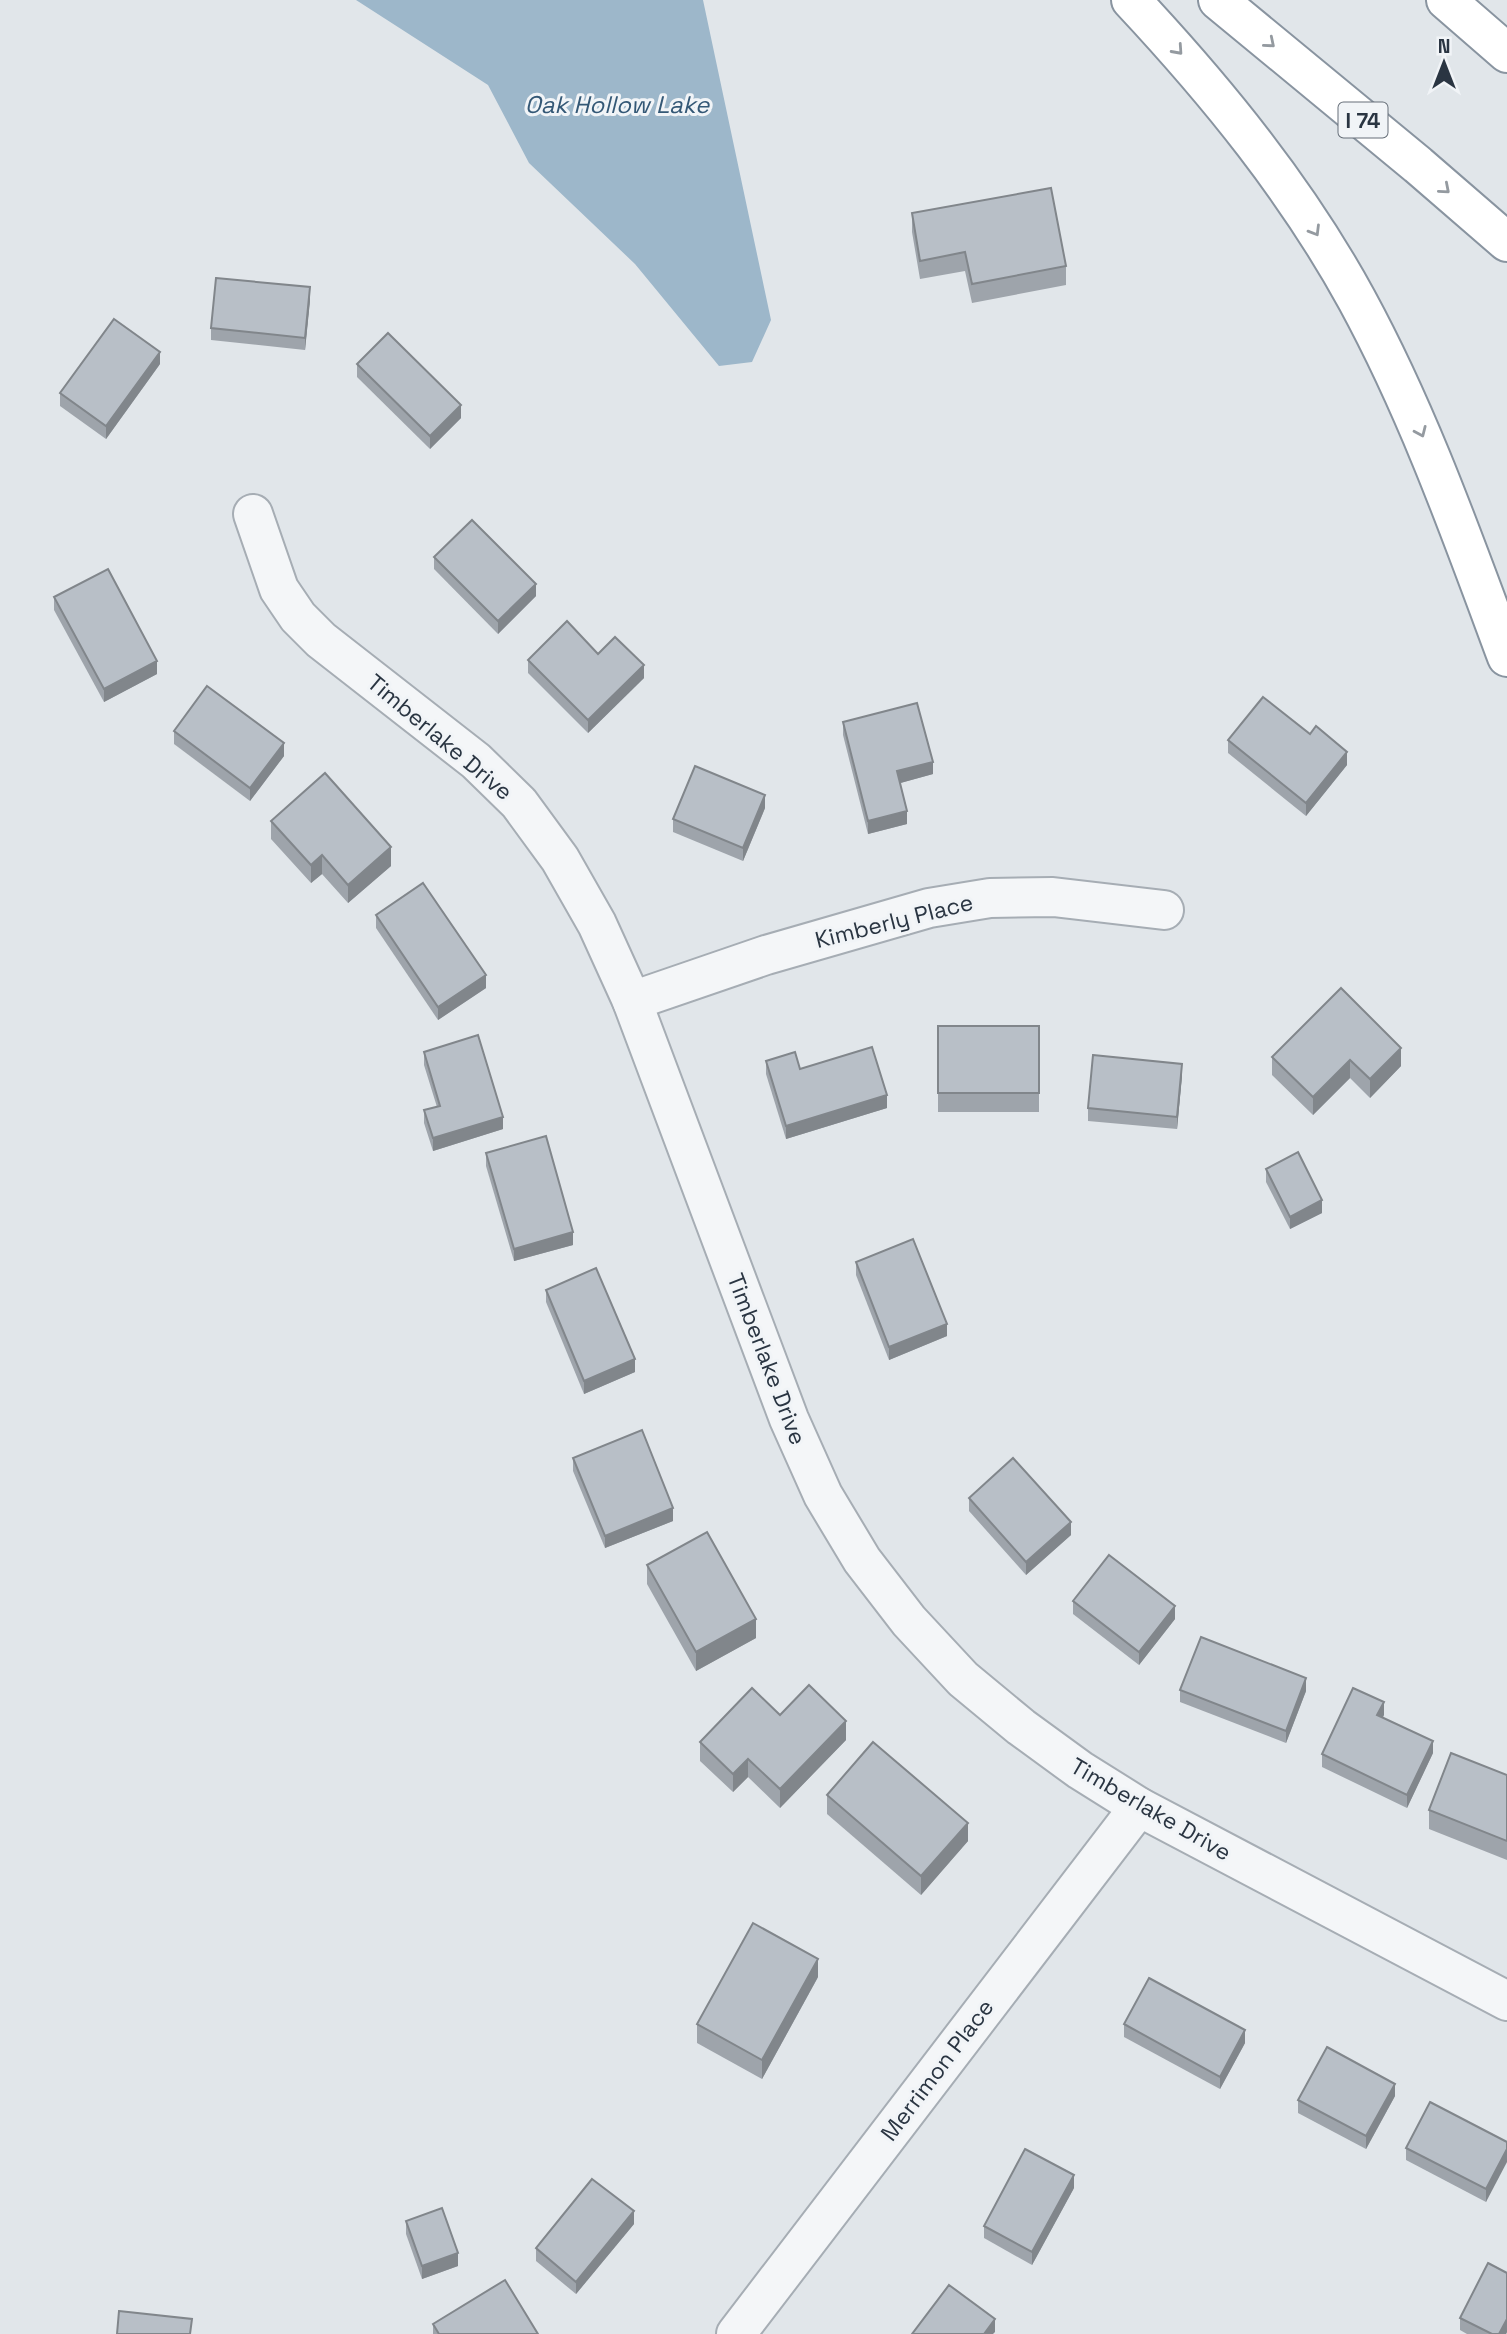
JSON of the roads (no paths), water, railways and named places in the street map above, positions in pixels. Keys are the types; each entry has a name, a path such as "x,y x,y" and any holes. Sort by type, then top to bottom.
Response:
{"highway":[{"path":"1131,0 1182,54 1246,131 1301,208 1357,299 1400,386 1440,477 1507,657"},
{"name":"I 74","path":"1217,0 1507,242"},
{"path":"1446,0 1507,53"}],"street":[{"name":"Timberlake Drive","path":"253,514 279,589 298,617 321,640 476,761 519,803 560,859 597,924 632,1001 789,1419 823,1496 862,1560 909,1621 963,1679 1021,1727 1080,1770 1139,1807 1507,2001"},
{"name":"Kimberly Place","path":"632,1001 766,955 941,906 990,898 1053,897 1164,910"},
{"name":"Merrimon Place","path":"736,2334 1139,1807"}],"water":[{"name":"Oak Hollow Lake","path":"356,0 703,0 771,320 752,362 719,366 635,264 529,163 488,85"}]}
